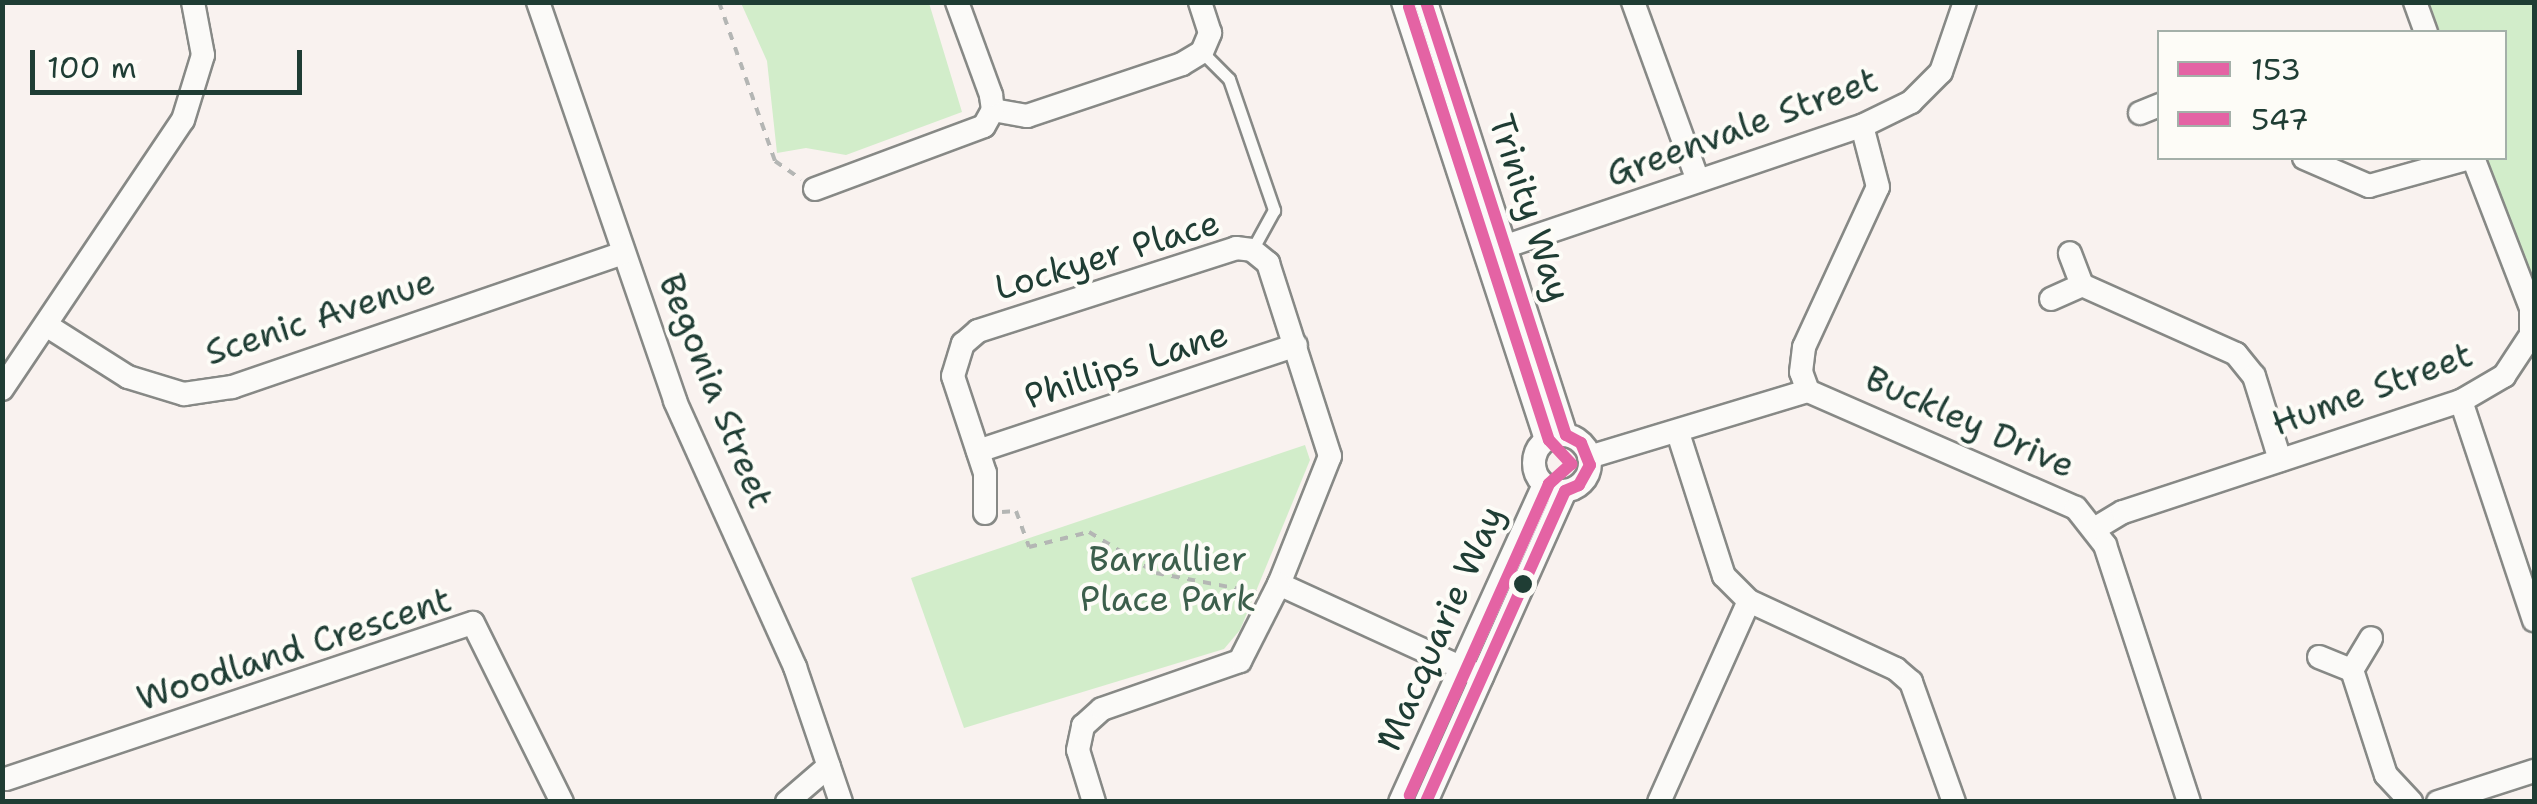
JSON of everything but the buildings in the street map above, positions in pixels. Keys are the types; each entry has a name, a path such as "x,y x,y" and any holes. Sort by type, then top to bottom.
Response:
{"street":[{"path":"2,390 183,120 203,56 194,2"},
{"name":"Begonia Street","path":"538,2 675,401 795,667 842,802"},
{"path":"958,2 993,110"},
{"path":"993,110 1028,116 1202,52 1210,32 1200,2"},
{"name":"Trinity Way","path":"1403,2 1496,250"},
{"name":"Trinity Way","path":"1426,2 1496,250 1556,438 1590,457"},
{"path":"1633,2 1698,181"},
{"name":"Greenvale Street","path":"1496,250 1862,126 1911,102 1941,72 1964,2"},
{"path":"2415,2 2425,30"},
{"path":"815,189 973,134 993,110"},
{"path":"1808,391 1801,372 1804,347 1878,187 1862,126"},
{"path":"2309,160 2369,186 2464,160"},
{"name":"Hume Street","path":"2096,528 2124,512 2462,401 2504,376 2524,352 2533,323 2472,160"},
{"name":"Lockyer Place","path":"985,513 978,452 953,376 963,344 978,331 1236,248 1252,250 1268,264 1330,456 1252,645 1240,661 1102,709 1082,726 1078,750 1094,802"},
{"name":"Scenic Avenue","path":"46,324 128,377 184,394 232,387 624,253"},
{"path":"2070,253 2082,285 2236,354 2254,376 2280,460"},
{"path":"2050,299 2082,285"},
{"name":"Phillips Lane","path":"978,452 1296,345"},
{"name":"Buckley Drive","path":"1590,457 1808,391 2076,508 2096,528 2189,802"},
{"path":"2462,401 2534,620"},
{"path":"1678,433 1724,576 1748,601 1896,669 1911,682 1954,802"},
{"name":"Trinity Way","path":"1554,487 1534,461 1556,438"},
{"path":"1554,487 1584,480 1590,457"},
{"name":"Macquarie Way","path":"1426,802 1472,672 1554,487"},
{"path":"1275,589 1472,672"},
{"path":"1659,802 1748,601"},
{"name":"Woodland Crescent","path":"4,773 473,623 562,802"},
{"path":"2371,638 2352,670 2386,776 2411,802"},
{"path":"2319,656 2352,670"},
{"name":"Macquarie Way","path":"1400,802 1472,672"},
{"path":"786,802 829,766"},
{"path":"2438,802 2534,771"},
{"path":"4,773 14,802"}],"lane":[{"path":"1202,52 1229,79 1274,210 1252,250"}],"path":[{"path":"720,2 775,161 815,189"},
{"path":"985,513 1016,511 1029,547 1089,532 1156,573 1275,589"}],"green space":[{"path":"741,3 929,3 962,112 846,155 806,148 777,153 767,61"},
{"path":"2427,3 2534,3 2534,286 2487,160 2507,160 2507,30 2437,30"},
{"name":"Barrallier Place Park","path":"1305,445 1310,460 1240,630 1224,649 964,728 911,578"}],"transit line":[{"name":"153","path":"1426,2 1566,435 1581,443 1590,465 1579,485 1565,491 1426,802"},
{"name":"547","path":"1409,7 1549,440 1571,464 1549,484 1410,795"}]}
